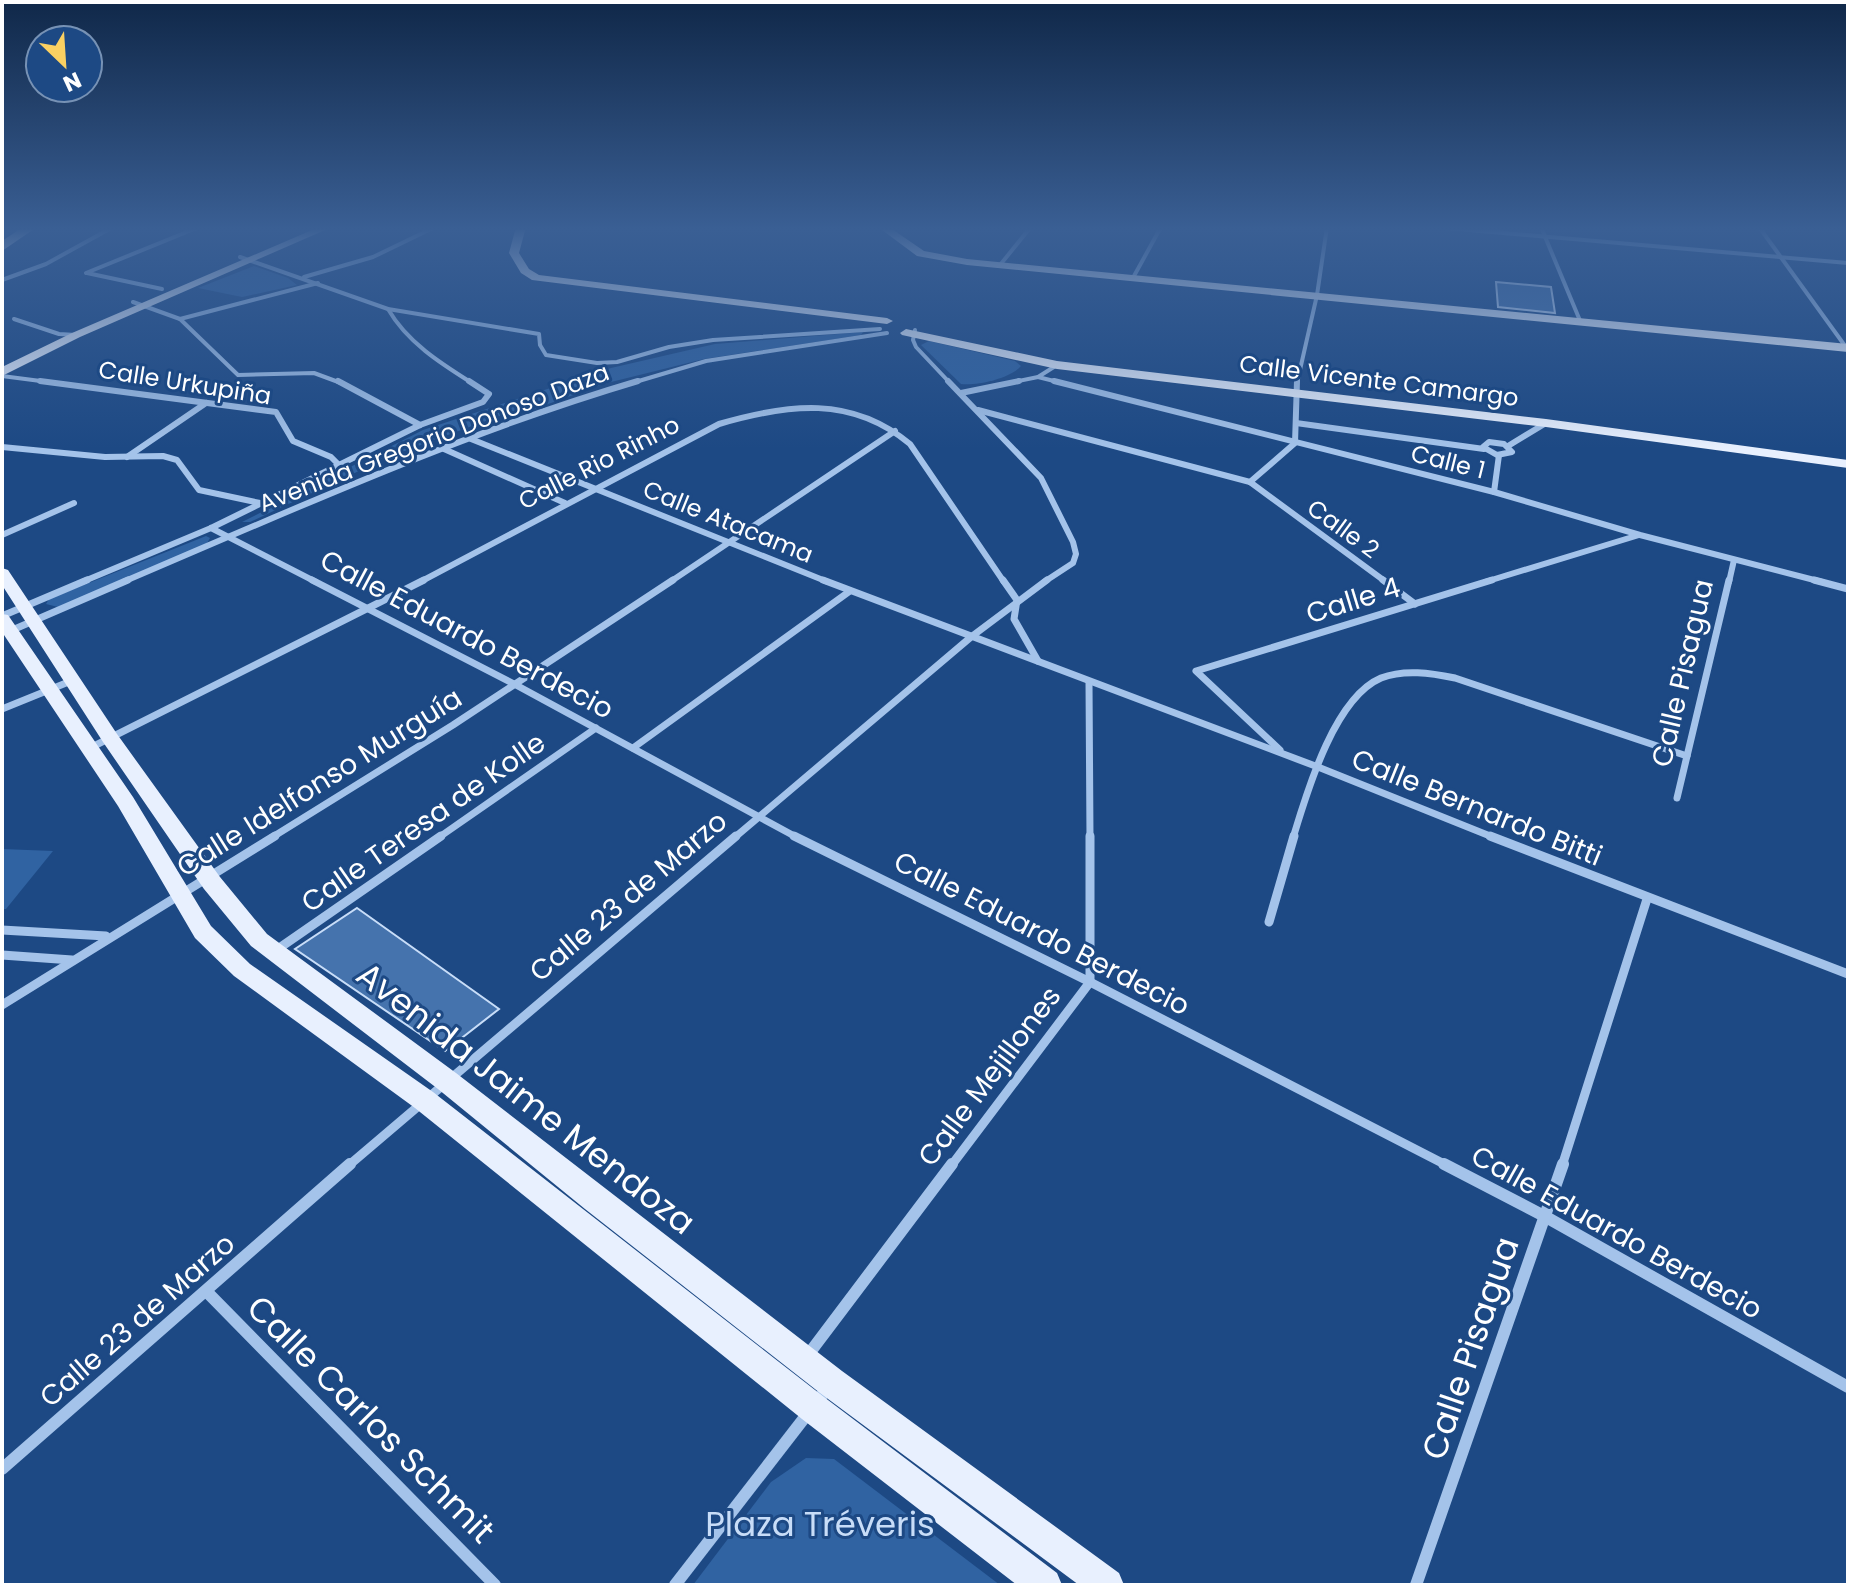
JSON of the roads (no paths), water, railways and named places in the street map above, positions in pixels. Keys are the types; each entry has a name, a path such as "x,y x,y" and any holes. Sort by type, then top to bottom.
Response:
{"main road":[{"path":"2,374 142,301"},
{"path":"2,361 59,334 144,301"},
{"name":"Calle Vicente Camargo","path":"728,301 861,317 1057,365 1546,423 1848,464"},
{"path":"1374,301 1847,348"},
{"path":"856,331 866,325 861,317"},
{"name":"Avenida Jaime Mendoza","path":"2,573 110,738 207,876 259,940 447,1081 831,1382 1107,1585"},
{"path":"4,622 126,802 203,932 242,970 424,1100 813,1408 1045,1585"}],"street":[{"path":"180,319 249,301"},
{"path":"367,301 388,309"},
{"path":"977,410 1250,482 1295,443 1295,392 1316,301"},
{"path":"1572,301 1581,323"},
{"path":"1813,301 1847,348"},
{"path":"139,303 180,319 238,375 314,373 332,378 420,425"},
{"name":"Avenida Gregorio Donoso Daza","path":"388,309 539,334 540,345 546,355 597,363 617,362 669,347 713,340 899,327"},
{"name":"Avenida Gregorio Donoso Daza","path":"4,622 29,614 211,528 420,425 483,402 489,394 437,361 388,309"},
{"path":"14,319 59,334 76,335"},
{"name":"Avenida Gregorio Donoso Daza","path":"4,622 230,538 319,498 571,401 664,371 899,327"},
{"name":"Calle 23 de Marzo","path":"2,1469 424,1100 971,637 1017,600 1073,563 1076,554 1073,542 1041,478 899,327"},
{"path":"961,393 1038,377 1057,365"},
{"name":"Calle Urkupiña","path":"2,374 276,412 282,418 284,431 295,443 334,457 339,465"},
{"name":"Calle 1","path":"1038,377 1494,492 1640,535 1848,589"},
{"path":"126,458 206,403"},
{"name":"Calle Rio Rinho","path":"89,748 369,609 719,424 797,408 840,410 878,421 911,444 1017,600 1014,619 1038,662"},
{"path":"1296,423 1484,449 1499,455 1512,452 1508,446"},
{"path":"1484,449 1489,442 1508,446 1546,423"},
{"name":"Calle Idelfonso Murguía","path":"2,1005 107,936 179,895 516,685 895,431"},
{"name":"Calle Atacama","path":"471,439 971,637"},
{"path":"2,447 126,458 163,456 177,460 194,487 203,493 228,494 260,503"},
{"path":"444,449 565,503"},
{"path":"1494,492 1499,455"},
{"name":"Calle 2","path":"1250,482 1415,604"},
{"path":"2,535 74,503"},
{"name":"Calle Eduardo Berdecio","path":"211,528 516,685 758,818 1090,982 1546,1217 1848,1387"},
{"name":"Calle 4","path":"1286,755 1196,671 1640,535"},
{"name":"Calle Pisagua","path":"1677,798 1734,560"},
{"path":"633,748 850,591"},
{"path":"971,637 1089,682"},
{"path":"1269,922 1318,767 1350,700 1371,683 1388,675 1432,673 1687,756"},
{"path":"2,709 71,681"},
{"name":"Calle Bernardo Bitti","path":"1089,682 1318,767 1647,899 1848,974"},
{"name":"Calle Mejillones","path":"786,1386 1090,982 1089,682"},
{"name":"Calle Teresa de Kolle","path":"274,952 596,728"},
{"name":"Calle Pisagua","path":"1416,1585 1546,1217 1647,899"},
{"path":"2,930 107,936"},
{"path":"2,955 72,960"},
{"name":"Calle Carlos Schmit","path":"207,1292 495,1585"},
{"path":"675,1585 831,1382"}],"park label":[{"name":"Plaza Tréveris","path":"820,1524"}]}
